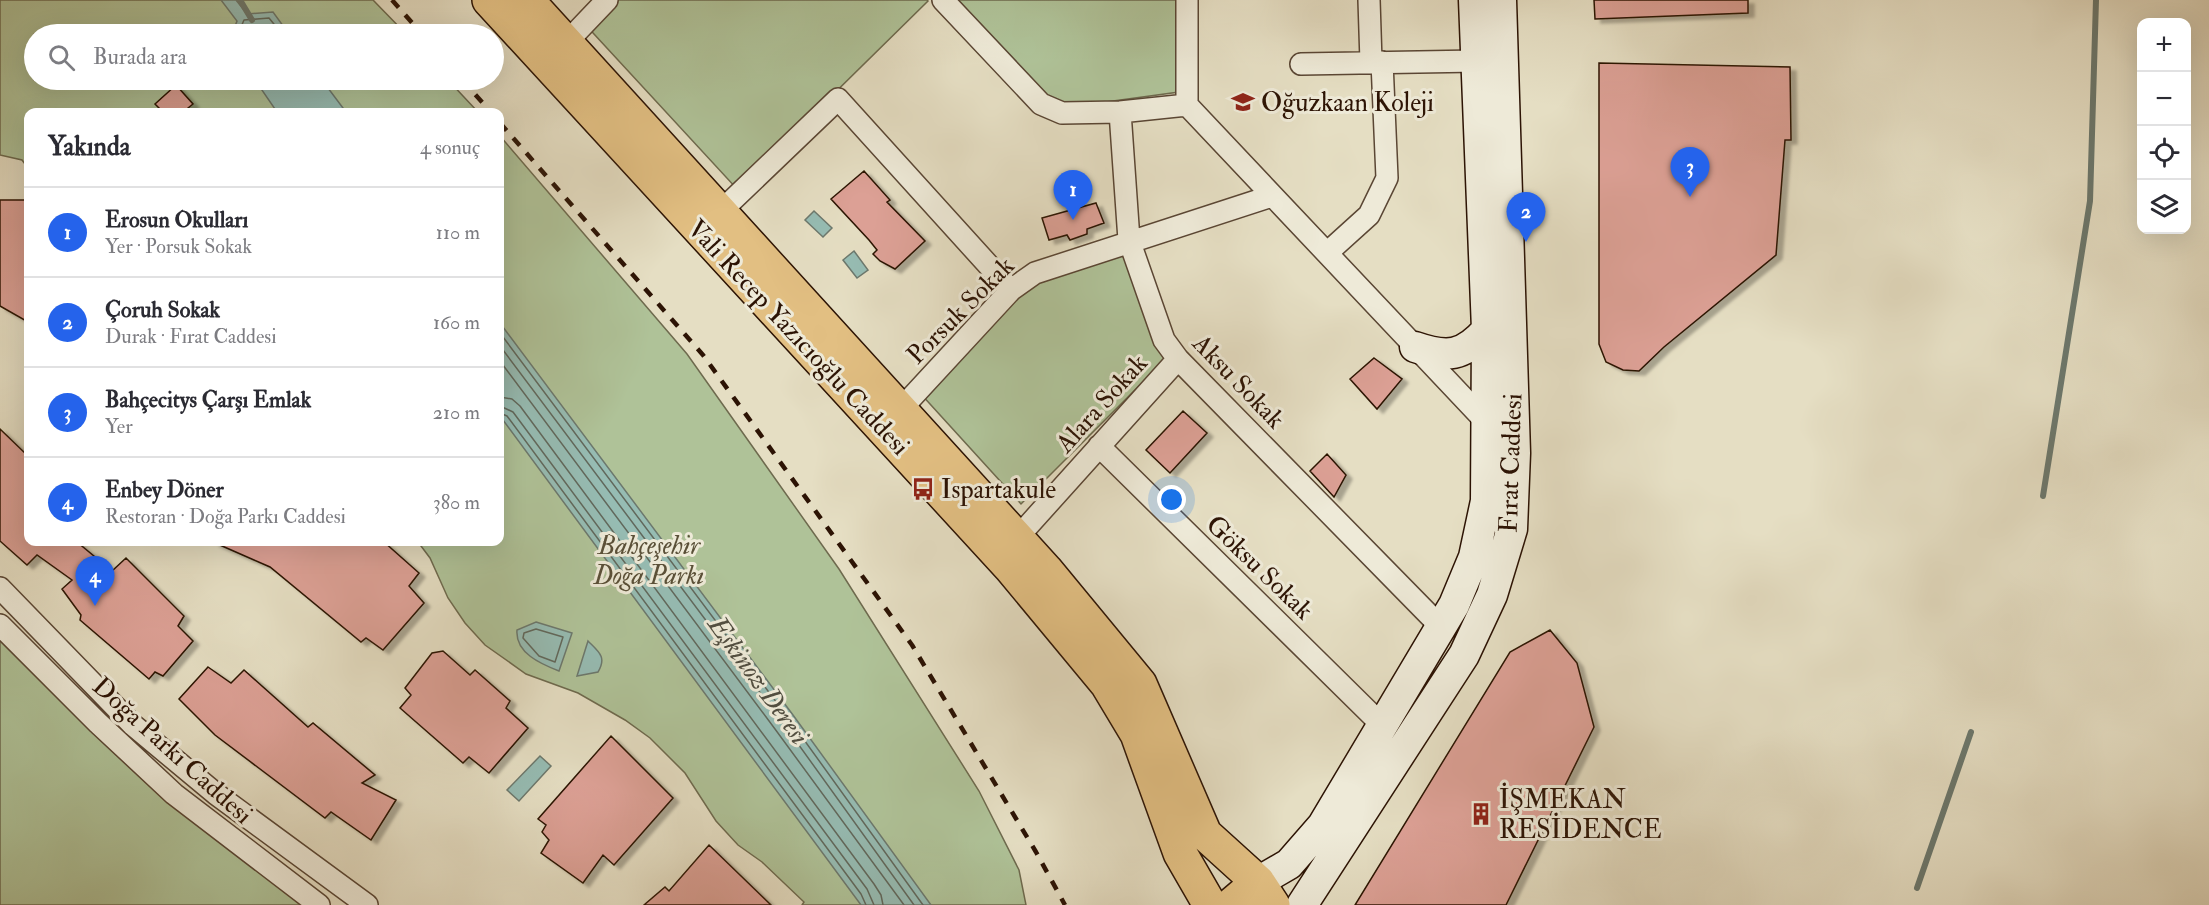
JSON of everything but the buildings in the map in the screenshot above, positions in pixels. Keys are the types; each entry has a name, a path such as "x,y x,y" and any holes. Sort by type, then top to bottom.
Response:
{"main road":[{"name":"Vali Recep Yazıcıoğlu Caddesi","path":"489,0 1010,567 1107,684 1137,734 1180,853 1210,905"},
{"name":"Vali Recep Yazıcıoğlu Caddesi","path":"527,0 1017,538 1140,684 1205,834 1265,894"},
{"name":"Fırat Caddesi","path":"1265,894 1323,825 1454,606 1474,557 1486,501 1486,330 1474,0"},
{"name":"Fırat Caddesi","path":"1302,905 1469,645 1492,595 1512,529 1515,453 1501,0"},
{"path":"1415,347 1441,356 1456,353 1468,347 1486,330"},
{"path":"1231,905 1265,894"}],"street":[{"path":"566,43 607,0"},
{"path":"943,0 1041,104 1062,113 1120,112 1187,105"},
{"path":"1187,0 1187,105 1515,453"},
{"path":"1327,253 1370,215 1387,178 1369,0"},
{"path":"1301,64 1477,62"},
{"path":"720,212 838,99 1011,291"},
{"name":"Aksu Sokak","path":"1120,112 1129,240 1164,340 1178,359 1440,626"},
{"name":"Porsuk Sokak","path":"900,410 1011,291 1035,273 1129,240 1272,196"},
{"name":"Alara Sokak","path":"1017,538 1178,359"},
{"name":"Göksu Sokak","path":"1099,446 1383,726"},
{"path":"0,588 134,725 216,794 367,905"},
{"name":"Doğa Parkı Caddesi","path":"0,625 174,794 319,905"}],"green space":[{"path":"0,0 373,0 396,24 24,24 24,90 457,90 474,108 24,108 24,163 22,160 0,155"},
{"path":"603,0 928,1 737,189 582,21"},
{"path":"955,0 1179,0 1179,92 1069,107 1047,95"},
{"name":"Bahçeşehir Doğa Parkı","path":"504,141 687,354 839,569 979,791 1019,870 1026,905 802,905 804,902 762,862 738,845 716,821 685,773 650,738 625,720 578,693 526,674 485,645 465,623 448,598 430,558 421,546 504,546"},
{"path":"1125,249 1171,354 1021,504 920,393 1037,276"},
{"path":"0,625 98,723 319,905 0,905"}],"water":[{"path":"221,0 236,0 247,14 273,12 282,24 236,24 237,21"},
{"path":"262,90 330,90 343,108 274,108"},
{"path":"814,211 832,228 823,237 805,220"},
{"path":"854,251 868,270 857,278 843,260"},
{"path":"504,328 793,715 931,905 861,905 504,421"},
{"path":"536,622 572,633 559,671 537,661 520,645 517,630"},
{"path":"588,641 602,658 601,667 598,672 577,676"},
{"path":"540,756 551,766 519,801 507,790"}],"waterway":[{"name":"Eşkinoz Deresi","path":"240,0 252,20"},
{"path":"2043,496 2090,201 2096,0"},
{"path":"1917,888 1971,732"}],"railway":[{"path":"392,0 413,24"},
{"path":"471,90 487,108"},
{"path":"504,128 703,355 912,645 1036,852 1065,905"}],"place":[{"name":"Oğuzkaan Koleji","path":"1243,102"},
{"name":"Bahçecitys Çarşı Emlak","path":"1690,197"},
{"name":"Erosun Okulları","path":"1073,220"},
{"name":"Çoruh Sokak","path":"1526,242"},
{"name":"Ispartakule","path":"923,489"},
{"name":"Enbey Döner","path":"95,606"},
{"name":"İŞMEKAN RESİDENCE","path":"1481,814"}]}
